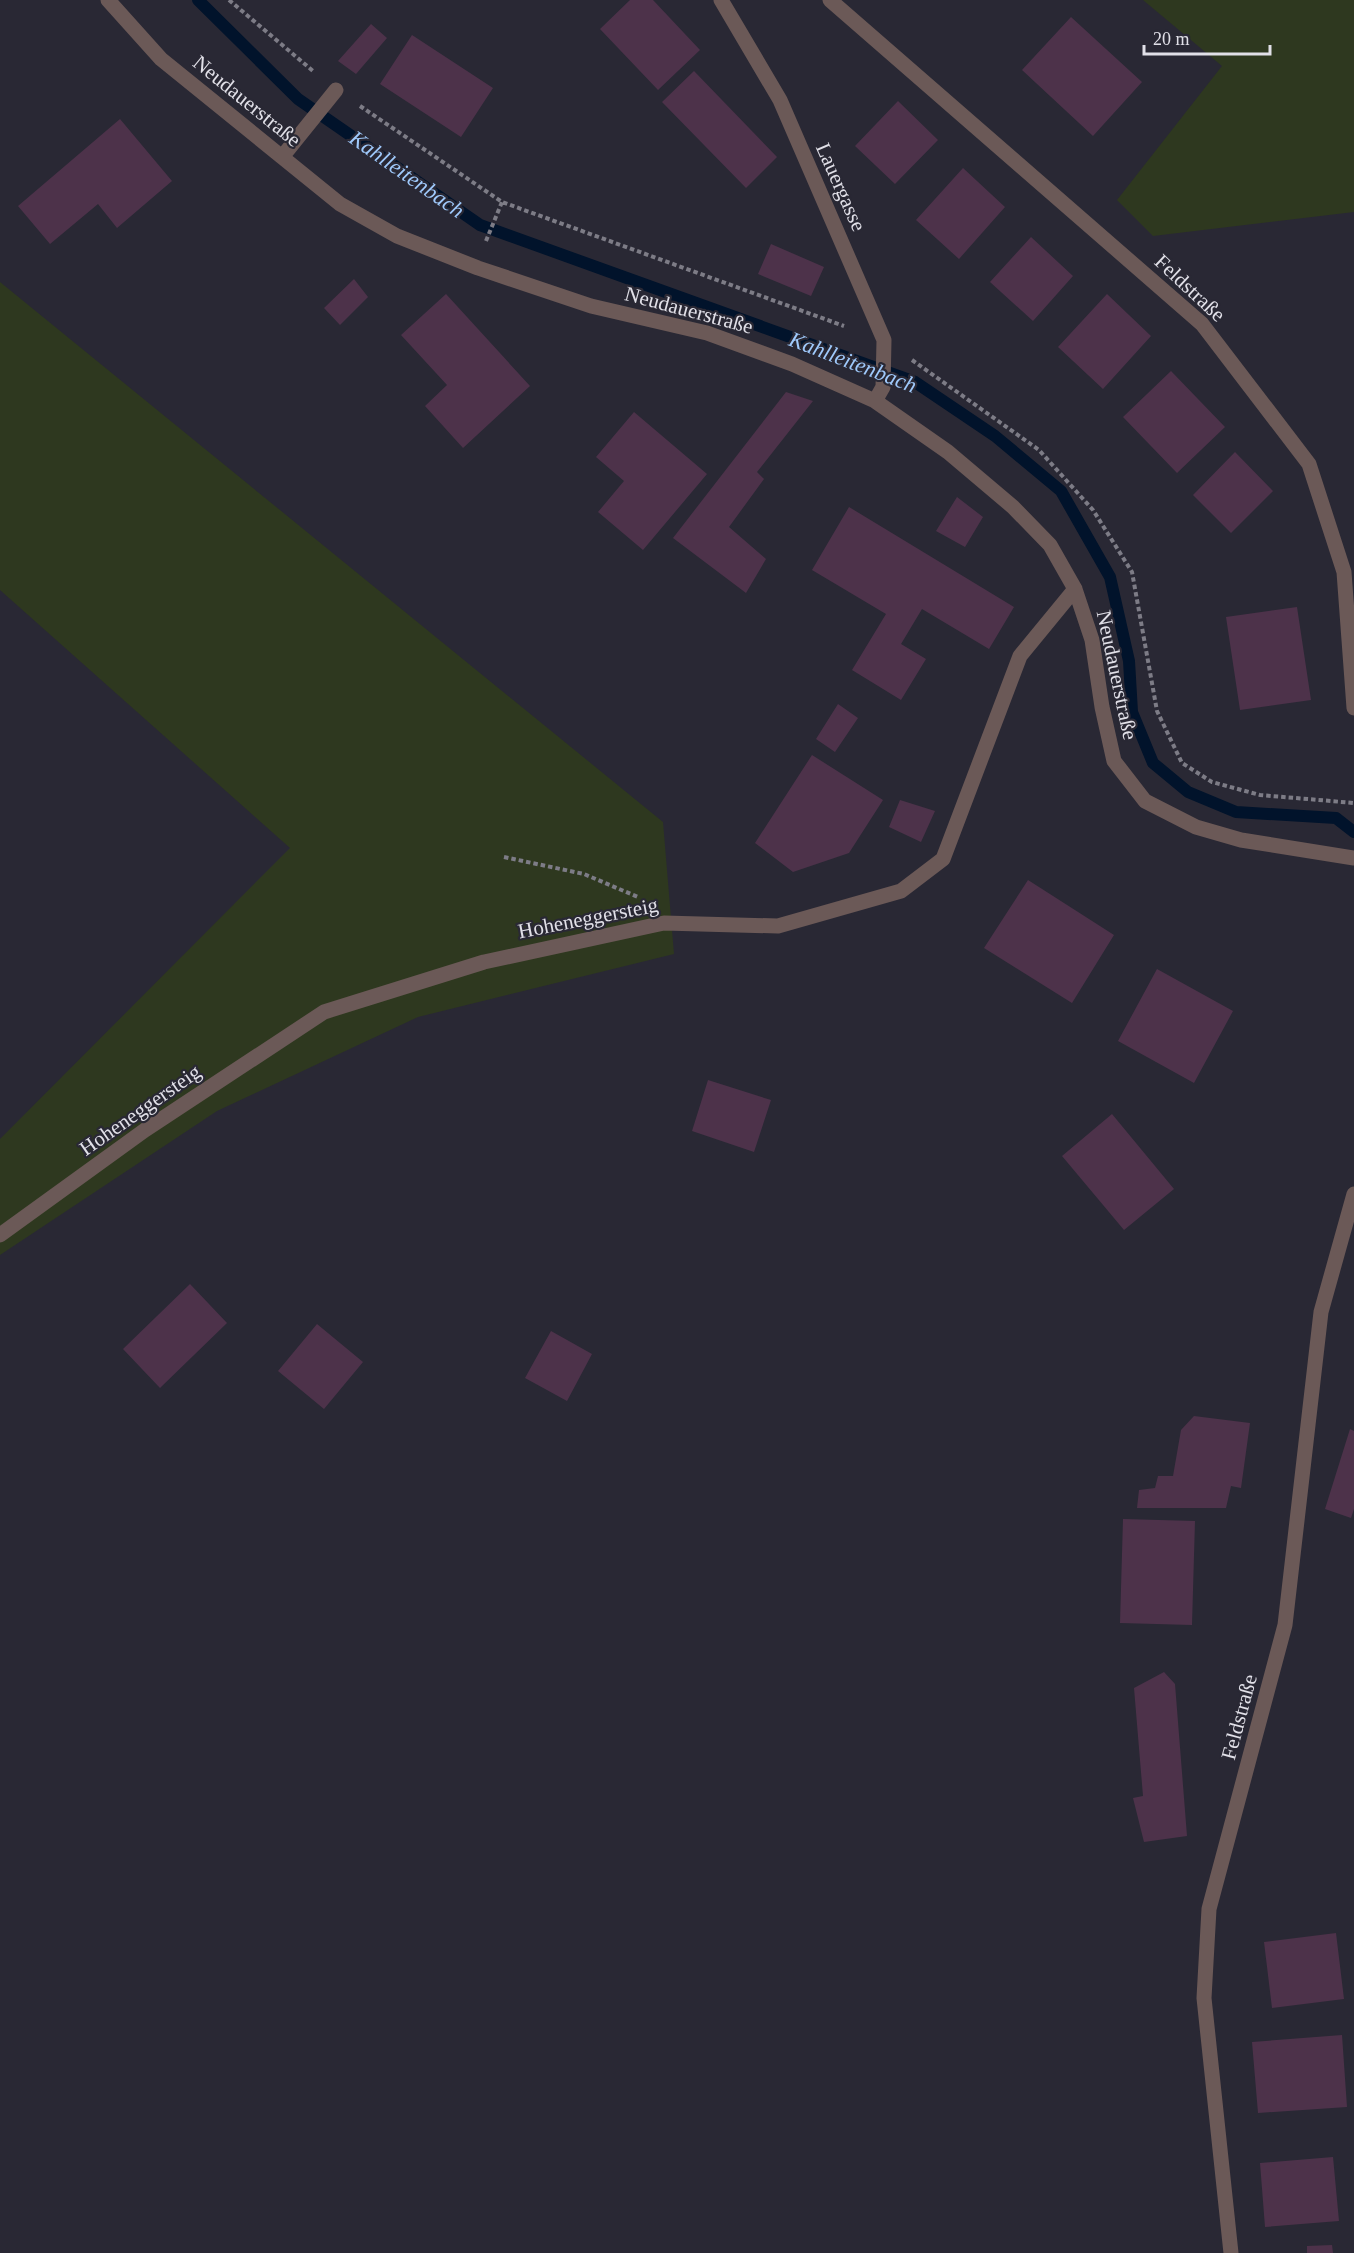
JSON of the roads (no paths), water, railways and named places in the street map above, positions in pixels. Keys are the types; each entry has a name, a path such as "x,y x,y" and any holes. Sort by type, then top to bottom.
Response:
{"street":[{"name":"Neudauerstraße","path":"108,0 161,58 282,157 340,204 398,236 478,267 591,306 707,333 792,364 875,401 948,452 1013,507 1050,545 1075,589 1092,640 1102,707 1114,761 1145,801 1196,828 1240,840 1354,858"},
{"name":"Lauergasse","path":"721,0 780,100 884,347 883,387 875,401"},
{"name":"Feldstraße","path":"830,0 1202,324 1309,464 1349,576 1354,708"},
{"path":"282,157 336,90"},
{"name":"Hoheneggersteig","path":"0,1235 145,1130 324,1012 484,962 664,922 778,926 901,891 943,859 1020,656 1075,589"},
{"name":"Feldstraße","path":"1231,2253 1204,1998 1209,1910 1285,1624 1321,1312 1354,1194"}],"waterway":[{"name":"Kahlleitenbach","path":"198,0 298,99 480,225 915,382 995,436 1061,491 1110,577 1129,661 1132,712 1153,763 1188,792 1236,812 1336,818 1354,832"}]}
